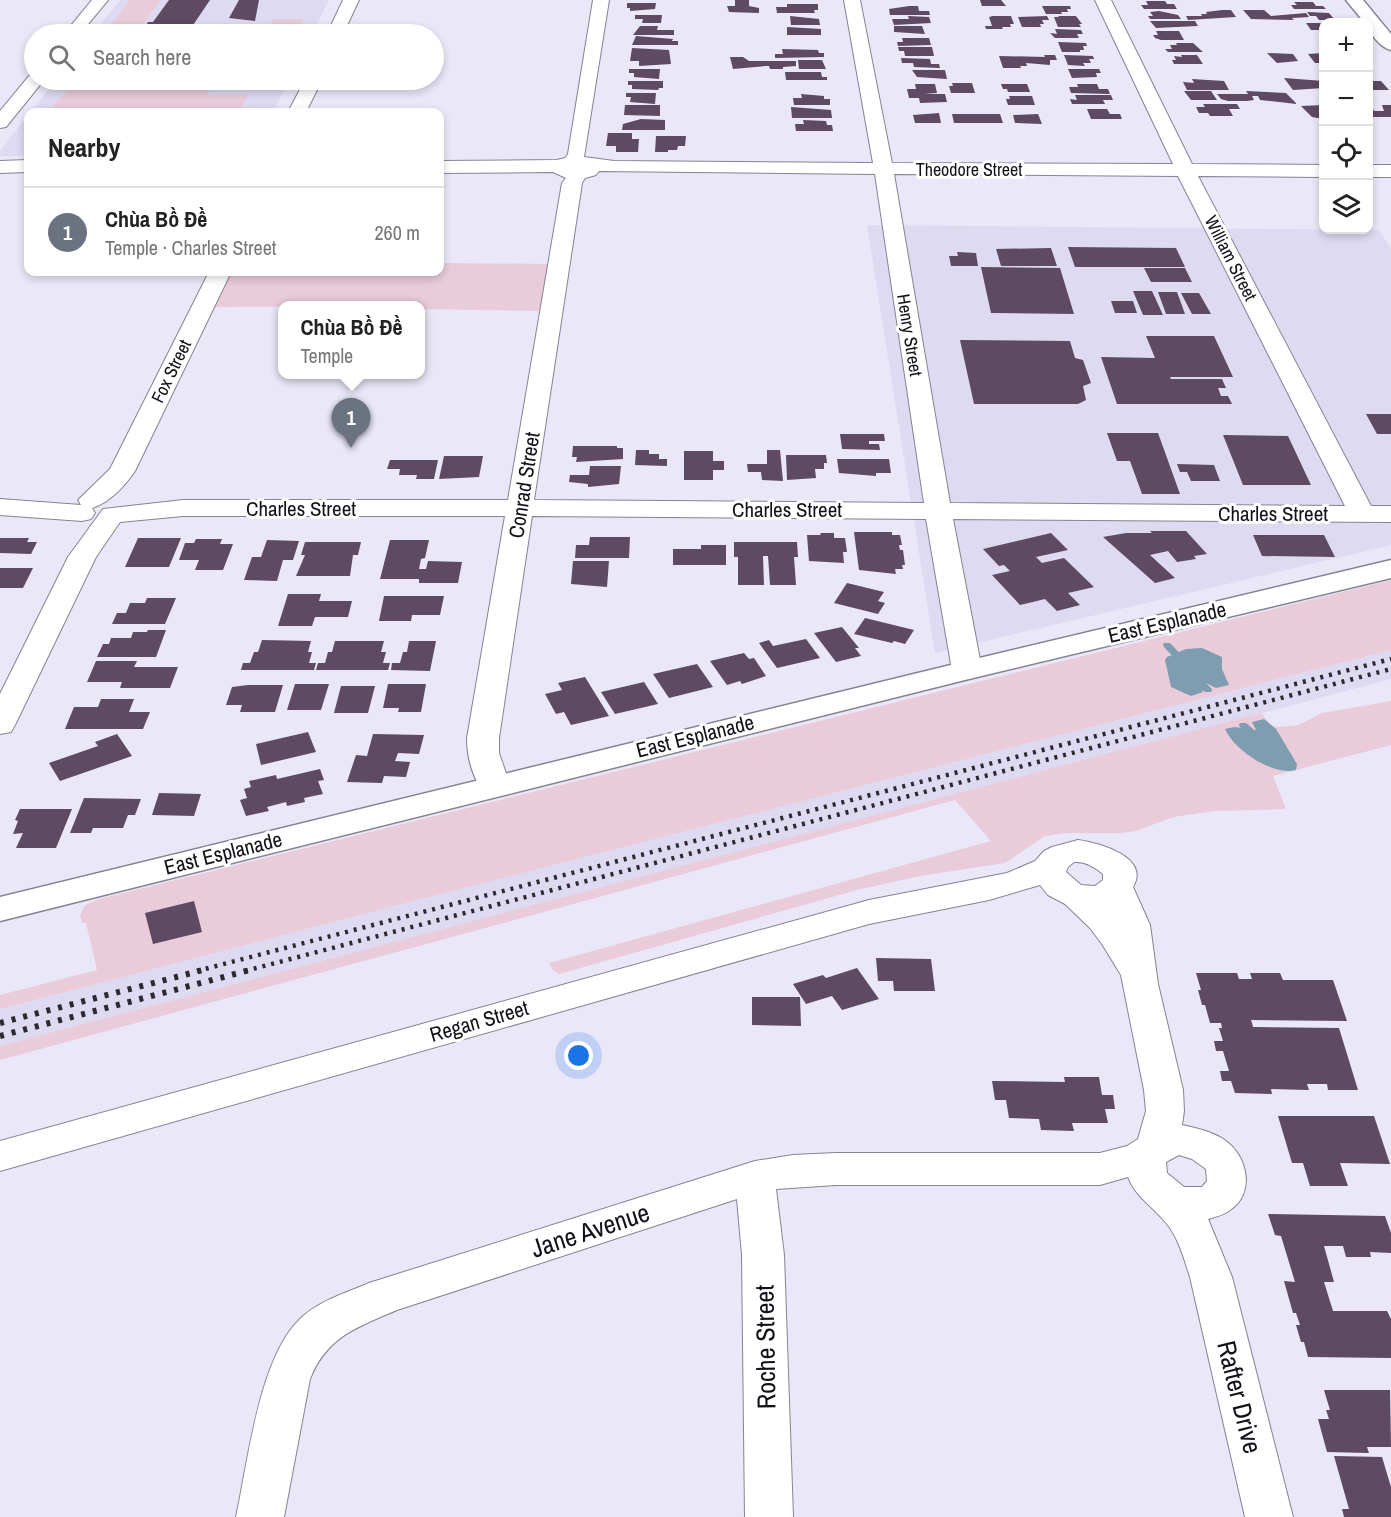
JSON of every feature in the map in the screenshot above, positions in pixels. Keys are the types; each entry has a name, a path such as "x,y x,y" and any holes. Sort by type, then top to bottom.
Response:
{"street":[{"path":"80,24 100,0"},
{"path":"339,24 351,0"},
{"name":"Conrad Street","path":"494,785 483,753 483,738 601,0"},
{"name":"Henry Street","path":"852,0 883,169 938,510 967,670"},
{"name":"William Street","path":"1102,0 1185,170 1362,513"},
{"path":"1354,0 1391,45"},
{"path":"0,123 27,90"},
{"path":"299,108 308,90"},
{"name":"Theodore Street","path":"444,167 1319,171"},
{"path":"1373,171 1391,171"},
{"name":"Fox Street","path":"102,508 218,276"},
{"name":"Charles Street","path":"13,507 1391,514"},
{"path":"0,725 76,569 85,540 102,508"},
{"name":"East Esplanade","path":"0,909 494,785 1391,569"},
{"path":"1065,884 1099,897 1116,888 1120,874 1109,860 1100,855 1089,852 1069,852 1060,855 1065,884 1112,928 1121,941 1140,983"},
{"name":"Regan Street","path":"0,1156 850,917 901,904 961,895 1027,896 1065,884"},
{"path":"1116,888 1129,909 1136,929 1140,983 1161,1070 1165,1108 1154,1148 1144,1162 1145,1172 1163,1195 1194,1205 1216,1200 1224,1192 1228,1184 1223,1163 1216,1154 1205,1147 1179,1140 1154,1148"},
{"path":"1161,1070 1186,1123 1205,1147"},
{"name":"Jane Avenue","path":"260,1517 288,1379 299,1351 316,1331 334,1318 384,1296 755,1177 794,1171 836,1169 1071,1171 1107,1167 1139,1158 1154,1148"},
{"name":"Jane Avenue","path":"1071,1171 1145,1186 1163,1195"},
{"name":"Roche Street","path":"755,1177 763,1255 769,1517"},
{"name":"Rafter Drive","path":"1163,1195 1186,1216 1198,1240 1211,1277 1269,1517"},
{"name":"Rafter Drive","path":"1211,1277 1216,1200"}],"shaded area":[{"path":"120,0 329,0 317,24 101,24"},
{"path":"130,0 161,0 143,24 112,24"},
{"path":"273,19 304,19 301,24 270,24"},
{"path":"49,90 284,90 275,108 33,108"},
{"path":"67,90 210,90 207,95 248,95 240,108 52,108"},
{"path":"24,120 24,156 0,156 0,151"},
{"path":"867,225 1319,229 1319,234 1373,234 1373,230 1379,230 1391,249 1391,545 935,653"},
{"path":"444,263 551,264 541,311 425,309 425,301 278,301 278,307 215,307 230,276 444,276"},
{"path":"1391,580 1391,650 0,1009 0,995 97,970 86,923 82,923 80,916 84,906 99,899"},
{"path":"1391,650 1391,679 0,1046 0,1009"},
{"path":"1391,701 1391,745 1273,776 1286,809 1214,811 1173,817 1136,831 1065,833 1045,836 1005,863 920,876 857,890 559,974 549,963 991,841 955,800 0,1060 0,1046 1261,713 1272,726 1279,727 1299,725 1322,713"}],"water":[{"path":"1202,648 1222,657 1222,669 1229,685 1216,688 1206,683 1202,684 1203,692 1191,696 1171,687 1165,660 1167,657 1186,649"},
{"path":"1264,719 1276,729 1297,764 1296,770 1276,769 1255,760 1237,745 1225,729 1236,727 1256,730 1252,722"}],"building":[{"path":"169,0 210,0 194,24 147,24 153,22"},
{"path":"239,0 259,0 255,21 229,18"},
{"path":"735,0 749,0 749,6 759,8 759,13 729,12 727,6 735,6"},
{"path":"980,0 1001,0 1006,6 982,6"},
{"path":"1146,1 1165,1 1167,4 1174,4 1177,9 1144,9 1141,5 1148,5"},
{"path":"1294,2 1313,2 1316,6 1323,6 1326,9 1294,9 1291,5 1297,5"},
{"path":"627,3 656,3 655,9 630,11"},
{"path":"787,4 818,4 818,10 814,10 815,13 777,13 776,7 787,7"},
{"path":"918,6 919,11 929,11 930,15 890,15 889,9"},
{"path":"1042,6 1070,6 1071,9 1067,9 1068,12 1061,12 1062,14 1046,14"},
{"path":"1231,10 1236,17 1188,20 1186,16 1202,16 1201,14 1207,14 1206,12"},
{"path":"1243,10 1264,10 1271,16 1306,13 1309,17 1292,18 1294,20 1251,19"},
{"path":"1159,11 1178,15 1181,19 1150,19 1148,16 1153,16 1150,12"},
{"path":"1307,12 1329,13 1333,18 1319,18 1319,20 1316,16 1310,16"},
{"path":"635,15 662,15 661,23 642,23 643,19 635,19"},
{"path":"790,16 819,19 820,25 791,25"},
{"path":"908,16 929,17 931,23 894,25 892,19 909,19"},
{"path":"1011,16 1014,24 1010,24 1011,27 1002,27 1003,29 986,29 985,26 992,26 989,17"},
{"path":"1047,16 1049,20 1042,20 1044,24 1040,24 1041,27 1022,27 1018,17"},
{"path":"1076,16 1082,24 1079,24 1081,27 1058,27 1054,17"},
{"path":"1150,21 1195,21 1198,26 1156,28"},
{"path":"1306,23 1319,23 1319,30 1311,30"},
{"path":"640,26 658,26 657,30 674,30 674,35 633,35"},
{"path":"894,26 922,26 925,34 894,32"},
{"path":"787,27 821,29 821,35 787,35"},
{"path":"1055,29 1081,30 1083,34 1077,34 1079,38 1055,38 1050,33 1057,34"},
{"path":"1156,31 1179,31 1184,40 1161,40 1153,35 1158,35"},
{"path":"636,36 673,39 672,41 678,41 678,45 632,45"},
{"path":"902,38 929,38 931,45 898,46 897,42 903,42"},
{"path":"1058,42 1086,43 1087,46 1083,46 1084,50 1080,52 1062,52"},
{"path":"1176,43 1193,43 1203,52 1168,52 1165,49 1172,49 1170,45 1177,45"},
{"path":"898,47 932,47 934,56 905,56 904,51 899,51"},
{"path":"632,48 669,50 671,64 639,66 639,61 630,61"},
{"path":"782,49 818,50 819,53 824,53 824,57 775,58 775,54 783,54"},
{"path":"1267,53 1293,54 1298,61 1277,63"},
{"path":"1319,53 1319,63 1315,63 1308,54"},
{"path":"1044,55 1055,55 1057,60 1050,60 1050,65 1026,63 1027,66 1020,66 1021,68 1003,68 999,56 1045,57"},
{"path":"1064,55 1093,56 1094,59 1089,59 1091,63 1083,63 1085,66 1068,65"},
{"path":"1181,55 1197,55 1203,64 1174,64 1172,60 1176,60 1174,56 1182,57"},
{"path":"730,57 743,57 749,61 796,61 796,66 783,67 783,69 770,69 766,66 733,69"},
{"path":"901,58 930,59 931,64 939,64 940,68 914,67 913,63 902,63"},
{"path":"798,60 822,60 826,69 799,69"},
{"path":"629,69 660,69 659,79 634,77 634,73 629,73"},
{"path":"1068,69 1099,69 1101,73 1096,73 1097,77 1072,78"},
{"path":"912,70 945,70 947,79 917,77"},
{"path":"785,72 821,72 822,77 827,77 827,80 786,80"},
{"path":"1284,78 1319,81 1319,88 1293,90"},
{"path":"1192,79 1224,81 1229,90 1187,90 1183,82 1194,83"},
{"path":"628,81 663,81 663,88 658,90 632,89"},
{"path":"1373,81 1381,81 1389,90 1373,90"},
{"path":"952,83 972,83 975,93 951,93 949,86 953,86"},
{"path":"915,84 935,84 937,93 924,94 945,94 947,102 920,103 919,98 909,98 907,89 916,89"},
{"path":"1001,84 1027,84 1030,92 1008,92"},
{"path":"1077,84 1097,84 1099,89 1108,89 1110,94 1071,93 1069,87 1078,87"},
{"path":"1184,91 1211,91 1217,100 1191,100"},
{"path":"1246,91 1286,93 1297,104 1260,100 1258,96 1252,96 1254,100 1228,101 1221,99 1217,94 1248,94"},
{"path":"626,93 656,93 655,104 630,102 631,97 626,97"},
{"path":"801,94 824,96 824,99 830,99 830,105 794,105 793,98 802,98"},
{"path":"1075,95 1111,95 1113,100 1103,100 1105,104 1072,104 1070,99 1077,100"},
{"path":"1009,96 1032,96 1035,105 1008,105 1006,99 1010,99"},
{"path":"1203,104 1237,104 1240,109 1229,109 1233,116 1210,116 1208,113 1199,113 1196,107 1205,107"},
{"path":"625,105 660,105 660,116 624,115"},
{"path":"1319,105 1319,118 1312,117 1301,106"},
{"path":"1382,105 1391,105 1391,117 1373,117 1373,110 1384,111"},
{"path":"791,107 831,110 832,118 792,118"},
{"path":"1087,109 1107,109 1110,114 1120,114 1122,119 1091,119"},
{"path":"939,113 941,123 915,123 913,115"},
{"path":"952,114 1000,114 1003,123 954,123"},
{"path":"1038,114 1042,124 1015,123 1013,115"},
{"path":"641,119 665,120 665,130 622,130 623,124"},
{"path":"803,120 826,121 827,125 832,125 833,131 796,131 795,124 804,124"},
{"path":"608,133 632,133 632,139 639,139 638,152 616,152 616,146 606,146"},
{"path":"656,136 686,136 685,146 678,146 677,150 668,150 668,152 655,152"},
{"path":"1068,247 1176,248 1185,267 1075,267"},
{"path":"1051,248 1057,266 1001,266 996,249"},
{"path":"957,252 976,253 978,266 951,266 949,256 958,256"},
{"path":"981,267 1060,268 1074,314 991,313"},
{"path":"1144,268 1185,268 1192,282 1151,282"},
{"path":"1133,291 1152,291 1163,315 1143,315"},
{"path":"1158,292 1177,292 1185,314 1166,314"},
{"path":"1181,293 1199,293 1211,314 1192,314"},
{"path":"1111,301 1133,301 1137,313 1115,313"},
{"path":"1146,336 1214,336 1233,377 1170,377 1171,379 1222,379 1226,388 1218,388 1221,396 1228,396 1232,404 1117,404 1101,357 1155,358"},
{"path":"960,340 1070,341 1075,358 1083,360 1091,383 1083,386 1086,400 1078,404 974,404"},
{"path":"1366,414 1391,414 1391,434 1377,434"},
{"path":"1107,433 1158,433 1180,494 1142,494 1130,461 1117,461"},
{"path":"840,434 884,434 885,441 869,441 869,444 879,444 880,450 842,449"},
{"path":"1223,435 1288,436 1311,485 1243,485"},
{"path":"573,446 617,446 617,448 623,448 623,459 576,462 577,457 572,457"},
{"path":"636,450 649,450 649,454 659,454 659,459 667,459 667,466 635,465"},
{"path":"767,450 780,450 783,481 762,480 761,472 748,472 747,464 767,464"},
{"path":"684,451 713,451 713,461 724,461 724,470 713,470 713,480 684,480"},
{"path":"786,455 826,455 827,463 824,463 824,469 815,469 816,478 787,480"},
{"path":"444,456 483,456 479,477 439,479"},
{"path":"837,459 889,459 891,473 876,473 876,476 839,473"},
{"path":"390,460 438,460 434,479 416,479 417,475 399,475 400,469 387,469"},
{"path":"1177,464 1214,465 1220,481 1191,481 1187,472 1180,472"},
{"path":"590,466 621,466 619,484 588,487 588,484 569,482 570,475 589,475"},
{"path":"1150,531 1186,531 1207,554 1194,556 1196,559 1177,562 1168,551 1150,555 1175,578 1155,583 1103,537 1126,533 1152,533"},
{"path":"854,532 892,532 892,535 900,535 902,545 899,545 900,550 903,550 905,565 902,565 903,569 895,569 896,574 859,570"},
{"path":"820,533 834,533 834,538 845,538 847,552 843,552 844,563 809,561 807,535 821,535"},
{"path":"1051,533 1068,550 1036,557 1042,563 1064,558 1094,587 1068,593 1080,605 1057,611 1045,599 1020,605 992,575 1010,571 1004,565 999,566 983,549"},
{"path":"1253,535 1324,535 1335,557 1262,556"},
{"path":"590,537 630,537 629,558 575,558 576,545 589,545"},
{"path":"0,538 29,538 27,542 37,542 31,554 0,553"},
{"path":"138,538 181,538 169,567 125,567"},
{"path":"196,539 222,539 220,544 233,544 223,570 195,570 199,560 179,560 185,543 194,543"},
{"path":"267,540 299,541 293,560 283,560 277,581 244,580 252,557 261,557"},
{"path":"390,540 429,540 425,558 421,559 419,569 426,569 428,561 462,562 458,583 419,583 419,579 380,579"},
{"path":"305,542 361,542 358,555 353,555 350,576 296,576 305,555 301,555"},
{"path":"734,542 797,542 798,557 794,557 796,585 770,585 768,556 763,556 764,585 738,585 738,557 734,557"},
{"path":"701,545 726,545 726,565 673,565 673,549 701,549"},
{"path":"573,561 609,561 607,587 571,584"},
{"path":"0,568 33,568 23,588 0,588"},
{"path":"847,583 884,592 878,601 885,603 878,614 834,603"},
{"path":"288,594 321,594 319,601 352,601 348,617 315,617 312,626 278,626"},
{"path":"384,596 444,596 440,615 412,615 411,621 379,621"},
{"path":"147,598 176,598 165,624 112,624 117,613 126,613 130,603 145,603"},
{"path":"865,618 914,630 905,644 854,634"},
{"path":"842,627 859,648 855,648 861,656 836,662 814,633"},
{"path":"148,630 166,630 156,657 97,657 103,644 109,644 111,638 131,638 133,632 147,632"},
{"path":"806,639 820,658 777,668 759,643 769,640 773,646"},
{"path":"262,640 311,641 308,652 312,652 309,663 316,663 314,670 241,670 243,663 250,663 254,652 258,652"},
{"path":"335,641 384,641 381,652 386,652 383,663 390,663 388,670 316,670 318,663 325,663 328,652 332,652"},
{"path":"409,641 436,641 430,671 391,670 392,663 400,663 403,652 407,652"},
{"path":"744,653 749,659 754,658 766,676 742,684 740,681 727,685 710,661"},
{"path":"96,661 137,661 134,667 178,667 170,688 120,688 122,682 87,682"},
{"path":"697,664 713,687 669,698 653,674"},
{"path":"585,677 609,716 571,725 564,712 556,714 545,694 562,690 558,683"},
{"path":"644,682 658,704 615,714 601,692"},
{"path":"295,684 329,684 321,710 287,710"},
{"path":"388,684 426,684 421,712 398,712 399,708 383,708"},
{"path":"283,685 275,712 240,712 242,705 226,705 232,687"},
{"path":"341,686 375,686 368,713 334,713"},
{"path":"101,699 134,699 129,712 150,712 143,729 65,729 74,707 98,707"},
{"path":"308,732 316,752 261,765 256,744"},
{"path":"117,734 132,756 60,781 49,763 98,746 95,742"},
{"path":"373,734 424,735 419,754 398,753 395,761 410,762 406,777 384,776 382,783 347,782 356,755 367,756"},
{"path":"320,769 324,780 318,781 323,794 304,798 305,802 287,806 286,802 267,807 269,811 246,816 240,800 247,798 244,789 251,787 249,781 276,775 277,779"},
{"path":"159,793 201,794 194,816 152,815"},
{"path":"84,798 141,799 135,815 128,815 123,828 93,828 91,833 70,833"},
{"path":"20,809 72,809 56,848 16,848 23,833 13,834 18,821 15,820"},
{"path":"194,901 202,932 153,944 145,913"},
{"path":"876,958 931,959 935,991 894,991 893,981 878,981"},
{"path":"857,968 879,999 842,1010 832,996 806,1004 793,984 823,975 826,978"},
{"path":"1196,973 1237,973 1239,979 1252,979 1250,973 1280,973 1283,980 1333,980 1347,1021 1251,1020 1253,1027 1339,1028 1358,1090 1328,1090 1327,1084 1307,1084 1309,1090 1271,1089 1272,1094 1235,1093 1231,1081 1222,1081 1220,1071 1229,1071 1223,1051 1216,1051 1214,1041 1223,1041 1219,1028 1222,1028 1221,1023 1210,1023 1205,1005 1202,1005"},
{"path":"752,997 800,997 801,1026 752,1025"},
{"path":"1064,1077 1099,1077 1102,1095 1113,1095 1115,1109 1105,1109 1108,1123 1072,1123 1074,1131 1041,1130 1039,1119 1009,1118 1006,1100 995,1100 992,1081 1065,1082"},
{"path":"1278,1116 1374,1116 1390,1164 1340,1163 1348,1186 1310,1186 1303,1163 1292,1163"},
{"path":"1268,1214 1385,1216 1391,1233 1391,1253 1370,1252 1371,1257 1346,1257 1343,1246 1324,1246 1334,1282 1324,1282 1333,1311 1387,1311 1391,1319 1391,1358 1308,1357 1304,1342 1301,1342 1296,1325 1300,1325 1296,1313 1293,1313 1284,1281 1295,1282 1281,1236 1275,1235"},
{"path":"1324,1390 1390,1390 1391,1447 1367,1447 1369,1453 1327,1452 1318,1419 1329,1419 1326,1410 1330,1410"},
{"path":"1334,1456 1382,1457 1391,1487 1391,1517 1344,1517 1342,1509 1349,1509"}],"waterway":[{"path":"1167,645 1182,661"},
{"path":"1196,678 1208,690"},
{"path":"1243,725 1256,736"}],"railway":[{"path":"197,971 1391,659"},
{"path":"245,971 1391,669"},
{"path":"0,1023 203,970"},
{"path":"0,1036 250,970"}],"place":[{"name":"Chùa Bồ Đề","path":"351,448"}]}
